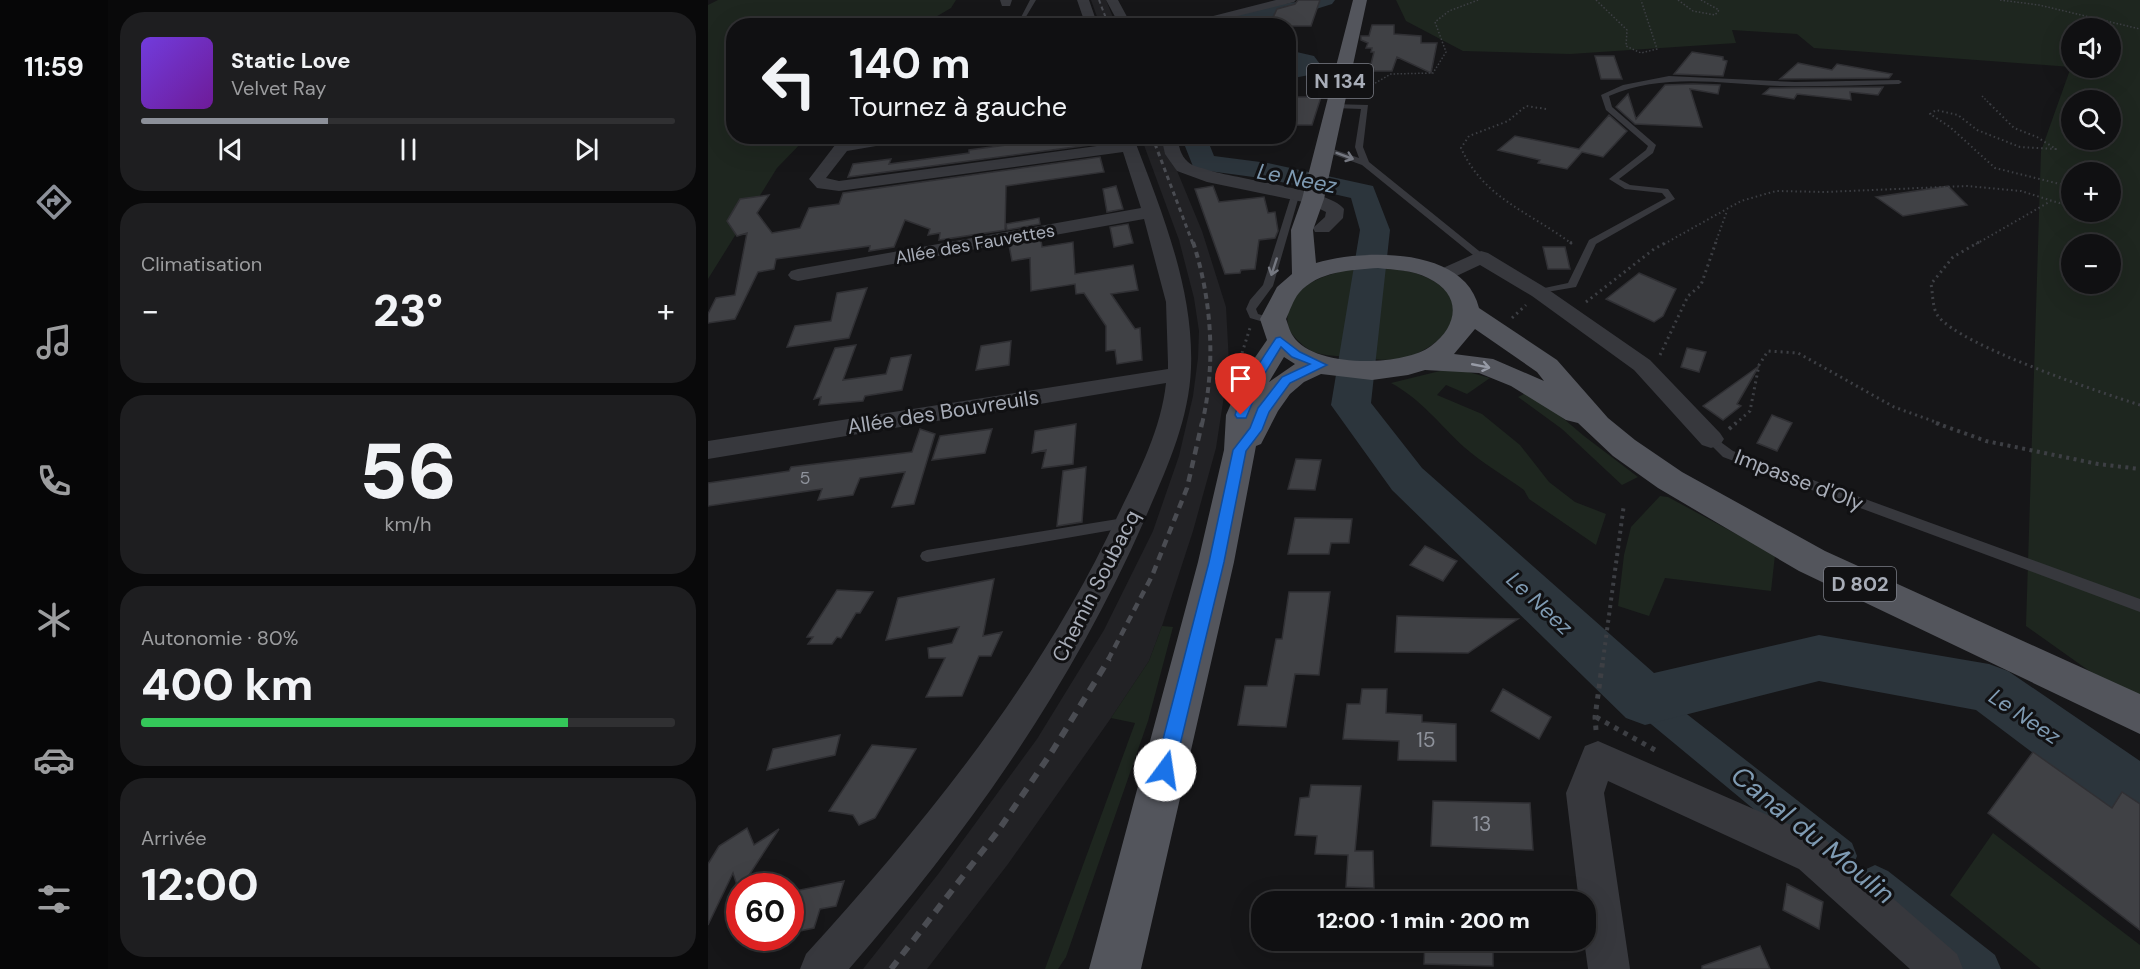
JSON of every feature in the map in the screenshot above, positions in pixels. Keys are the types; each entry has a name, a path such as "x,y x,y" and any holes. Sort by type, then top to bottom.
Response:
{"main road":[{"name":"N 134","path":"1311,273 1302,230 1303,199 1322,155 1360,0"},
{"path":"1277,331 1296,354 1321,365 1352,371 1394,368 1423,362 1444,351 1457,339 1464,326 1467,312 1463,297 1453,284 1442,276 1415,266 1344,257 1329,246 1322,228 1303,199"},
{"path":"1115,969 1216,562 1240,450 1241,415 1259,372 1267,363 1277,331 1276,308 1282,297 1311,273 1344,263 1378,261"},
{"name":"D 802","path":"1467,312 1547,366 1597,425 1624,448 1670,480 1812,561 2140,715"},
{"name":"D 802","path":"1423,362 1483,364 1521,380 1597,425"},
{"path":"1240,450 1256,430 1263,411 1286,380 1306,369 1321,365"}],"street":[{"path":"1083,0 1089,18"},
{"path":"1112,0 1122,18"},
{"path":"1214,18 1290,0"},
{"path":"844,144 817,180 823,184 839,186 1108,144"},
{"name":"Chemin Soubacq","path":"821,969 864,922 986,770 1069,644 1130,522 1160,452 1172,411 1179,374 1178,310 1151,212 1128,144"},
{"path":"1171,144 1173,154 1183,167 1213,178 1303,199"},
{"name":"Allée des Fauvettes","path":"798,275 1151,212"},
{"path":"1442,276 1481,257"},
{"name":"Impasse d'Oly","path":"1481,257 1539,292 1642,365 1711,440"},
{"name":"Allée des Bouvreuils","path":"708,450 1179,374"},
{"path":"1609,969 1585,793 1598,758 1813,855 1942,969"}],"lane":[{"path":"1022,18 1033,0"},
{"path":"1539,292 1572,285 1592,242 1671,199 1665,191 1628,187 1613,179 1650,151 1652,145 1609,108 1605,95 1621,86 1689,77 1780,84 1899,82"},
{"path":"1334,106 1365,107 1359,147 1365,163"},
{"path":"1322,155 1365,163 1481,257"},
{"path":"1277,331 1254,316 1251,309 1268,286 1303,199"},
{"name":"Impasse d'Oly","path":"1711,440 1728,454 2140,606"},
{"path":"927,556 1130,522"}],"path":[{"path":"1365,107 1372,85 1391,74 1433,73 1446,52 1435,22 1449,11 1478,0"},
{"path":"1596,0 1627,30 1626,46 1636,53 1648,53 1657,50 1641,0"},
{"path":"1678,0 1693,11 1715,15 1719,10 1701,0"},
{"path":"2000,0 2039,5 2140,29"},
{"path":"1982,96 2014,128 2037,137 2056,149 2020,147 1977,130 1958,115 1936,110 1930,114 1950,127 1995,168 2061,184"},
{"path":"1546,109 1526,106 1508,121 1469,136 1461,148 1466,163 1478,180 1494,194 1558,231 1576,247 1583,261"},
{"path":"1571,314 1654,249 1740,201 1776,191 1825,192 1967,186 2021,191 2061,203"},
{"path":"2051,201 1953,257 1931,284 1937,315 1957,332 2115,399 2140,405"},
{"path":"1642,365 1659,358 1688,296 1701,285 1727,210"},
{"path":"1496,333 1539,292"},
{"path":"1711,440 1737,424 1750,411 1759,365 1768,351 1798,353 1894,407 1986,441 2098,464 2140,469"},
{"path":"1595,717 1624,504"}],"shaded area":[{"path":"718,0 956,0 951,8 934,18 726,18 726,144 800,144 777,168 708,279 708,5"},
{"path":"1091,0 1106,0 1113,18 1097,18"},
{"path":"1396,0 2140,0 2140,707 2026,626 2041,151 2061,95 2061,150 2121,150 2121,90 2063,90 2067,78 2121,78 2121,18 2061,18 2061,66 1814,48 1797,34 1732,30 1736,43 1570,54 1463,51 1406,21"},
{"path":"1144,144 1166,144 1202,231 1226,307 1229,363 1216,448 1193,531 1149,661 1008,864 927,969 863,969 939,873 1037,739 1104,630 1153,531 1179,456 1193,396 1198,358 1199,331 1194,298 1179,240"},
{"path":"1351,269 1399,270 1433,280 1445,290 1452,300 1454,312 1451,323 1444,334 1432,345 1403,358 1383,360 1334,356 1310,350 1297,340 1289,328 1288,314 1293,299 1314,281"},
{"path":"1444,370 1461,370 1490,378 1467,394 1446,385 1437,395 1482,414 1520,445 1549,482 1575,502 1606,514 1596,545 1529,499 1524,490 1471,453 1421,404 1391,383"},
{"path":"1526,393 1539,398 1638,477 1622,485 1562,429 1518,397"},
{"path":"1660,496 1668,497 1775,555 1771,591 1665,578 1649,616 1618,606 1624,555 1631,527"},
{"path":"1162,626 1173,627 1148,721 1066,957 1058,969 1045,969 1135,723 1111,718 1149,661"},
{"path":"1993,833 2140,945 2140,969 2041,969 1950,895"}],"building":[{"path":"1298,0 1320,0 1311,26 1296,26 1296,18 1273,18 1277,9 1295,4"},
{"path":"1372,25 1394,25 1394,34 1421,36 1421,43 1437,43 1431,73 1397,57 1392,71 1374,71 1370,68 1374,52 1371,52 1372,48 1366,48 1368,43 1361,40 1361,36 1369,36"},
{"path":"1692,52 1723,57 1723,60 1727,61 1723,76 1674,74"},
{"path":"1595,56 1614,56 1622,79 1601,79"},
{"path":"1798,63 1832,70 1837,64 1892,74 1889,78 1780,79"},
{"path":"1665,85 1720,85 1718,94 1690,89 1702,127 1635,124 1616,107 1628,94 1636,119"},
{"path":"1883,87 1878,95 1850,92 1851,100 1797,94 1794,99 1763,94 1770,88"},
{"path":"1296,97 1321,97 1312,125 1296,125"},
{"path":"1609,115 1627,131 1603,157 1582,152 1567,169 1538,163 1540,160 1498,150 1515,136 1579,149"},
{"path":"1014,144 1097,144 848,177 853,164 891,159 889,164 969,153 969,150"},
{"path":"1100,157 1104,172 1006,186 1005,230 939,240 940,233 928,235 930,229 905,220 894,247 869,251 870,246 776,259 774,269 758,272 735,319 708,323 708,314 716,298 735,295 747,233 737,236 727,221 740,199 769,195 757,213 772,233 800,228 809,208 839,204 843,193"},
{"path":"1116,186 1123,209 1107,212 1103,189"},
{"path":"1213,186 1219,202 1264,197 1268,213 1275,212 1278,231 1275,238 1259,240 1255,269 1225,274 1195,189"},
{"path":"1948,186 1967,205 1903,216 1876,197"},
{"path":"1039,218 1040,224 1007,230 1006,224"},
{"path":"1128,224 1133,243 1114,247 1110,227"},
{"path":"1041,240 1042,247 1073,242 1075,274 1133,265 1138,290 1111,294 1135,329 1140,328 1142,360 1117,364 1115,350 1106,351 1106,326 1084,293 1076,294 1075,284 1031,291 1030,258 1012,261 1009,245"},
{"path":"1543,247 1565,247 1570,269 1548,269"},
{"path":"1639,273 1676,289 1663,316 1654,322 1606,299"},
{"path":"867,288 849,338 787,347 795,326 831,321 837,293"},
{"path":"1011,341 1009,365 976,370 981,346"},
{"path":"856,345 843,380 886,374 891,358 911,355 902,390 865,396 863,401 819,405 821,397 814,399 835,348"},
{"path":"1687,348 1706,352 1699,372 1681,367"},
{"path":"1759,366 1737,404 1741,406 1723,420 1703,406"},
{"path":"1772,415 1792,423 1777,451 1757,443"},
{"path":"1076,424 1073,464 1042,468 1046,450 1032,453 1035,431"},
{"path":"920,429 935,434 914,504 892,507 905,472 860,478 853,495 818,500 822,489 708,506 708,483 789,471 791,467 912,452"},
{"path":"992,429 985,453 932,460 940,436"},
{"path":"1296,459 1321,460 1315,490 1288,489"},
{"path":"1086,467 1082,522 1057,526 1063,471"},
{"path":"1295,518 1352,519 1349,543 1331,543 1329,554 1288,554"},
{"path":"1425,546 1457,561 1443,581 1410,565"},
{"path":"994,579 983,636 1002,632 991,656 979,656 962,696 926,697 945,658 929,658 928,648 952,643 959,627 886,640 898,598"},
{"path":"837,590 873,592 860,613 856,613 841,638 837,637 832,644 808,644 813,637 807,637"},
{"path":"1289,592 1330,592 1319,675 1295,674 1286,727 1238,725 1245,686 1267,686 1276,639 1282,639"},
{"path":"1397,616 1518,619 1468,653 1395,652"},
{"path":"1362,689 1387,689 1386,713 1422,715 1422,722 1456,724 1456,761 1398,760 1399,741 1343,739 1347,704 1360,704"},
{"path":"1503,689 1551,717 1539,739 1491,711"},
{"path":"840,735 835,755 767,770 773,749"},
{"path":"872,745 916,749 875,818 859,825 853,815 829,811"},
{"path":"2033,752 2112,808 2122,792 2140,804 2140,930 1988,813"},
{"path":"1311,785 1361,786 1355,851 1373,851 1374,888 1346,887 1348,855 1315,854 1317,836 1295,835 1300,798 1309,797"},
{"path":"1433,801 1530,803 1533,850 1431,846"},
{"path":"747,828 754,845 779,829 750,873 726,873 726,888 708,925 708,864 719,846"},
{"path":"844,881 836,906 820,909 814,928 804,930 804,889"},
{"path":"1787,884 1823,902 1819,929 1783,910"},
{"path":"1760,946 1770,969 1702,969 1702,966"},
{"path":"1425,951 1493,951 1493,966 1424,964"}],"waterway":[{"name":"Le Neez","path":"1242,18 1313,5 1326,0"},
{"name":"Le Neez","path":"1296,58 1307,60 1312,68 1296,71"},
{"name":"Le Neez","path":"1196,144 1203,163 1268,171 1363,192 1375,230 1351,405 1407,479 1645,700 1819,658 1989,688 2140,797"},
{"name":"Canal du Moulin","path":"1645,700 1839,856"},
{"name":"Canal du Moulin","path":"1875,884 1981,969"}],"railway":[{"path":"1099,0 1106,18"},
{"path":"1155,144 1193,244"},
{"path":"1193,242 1204,287 1210,333 1209,379 1202,424"},
{"path":"1108,660 1152,576 1187,488 1202,423"},
{"path":"891,969 998,831 1053,750 1109,659"}],"route":[{"path":"1165,770 1216,562 1240,450 1256,430 1263,411 1286,380 1306,369 1321,365 1296,354 1280,340 1259,372 1241,415"}]}
